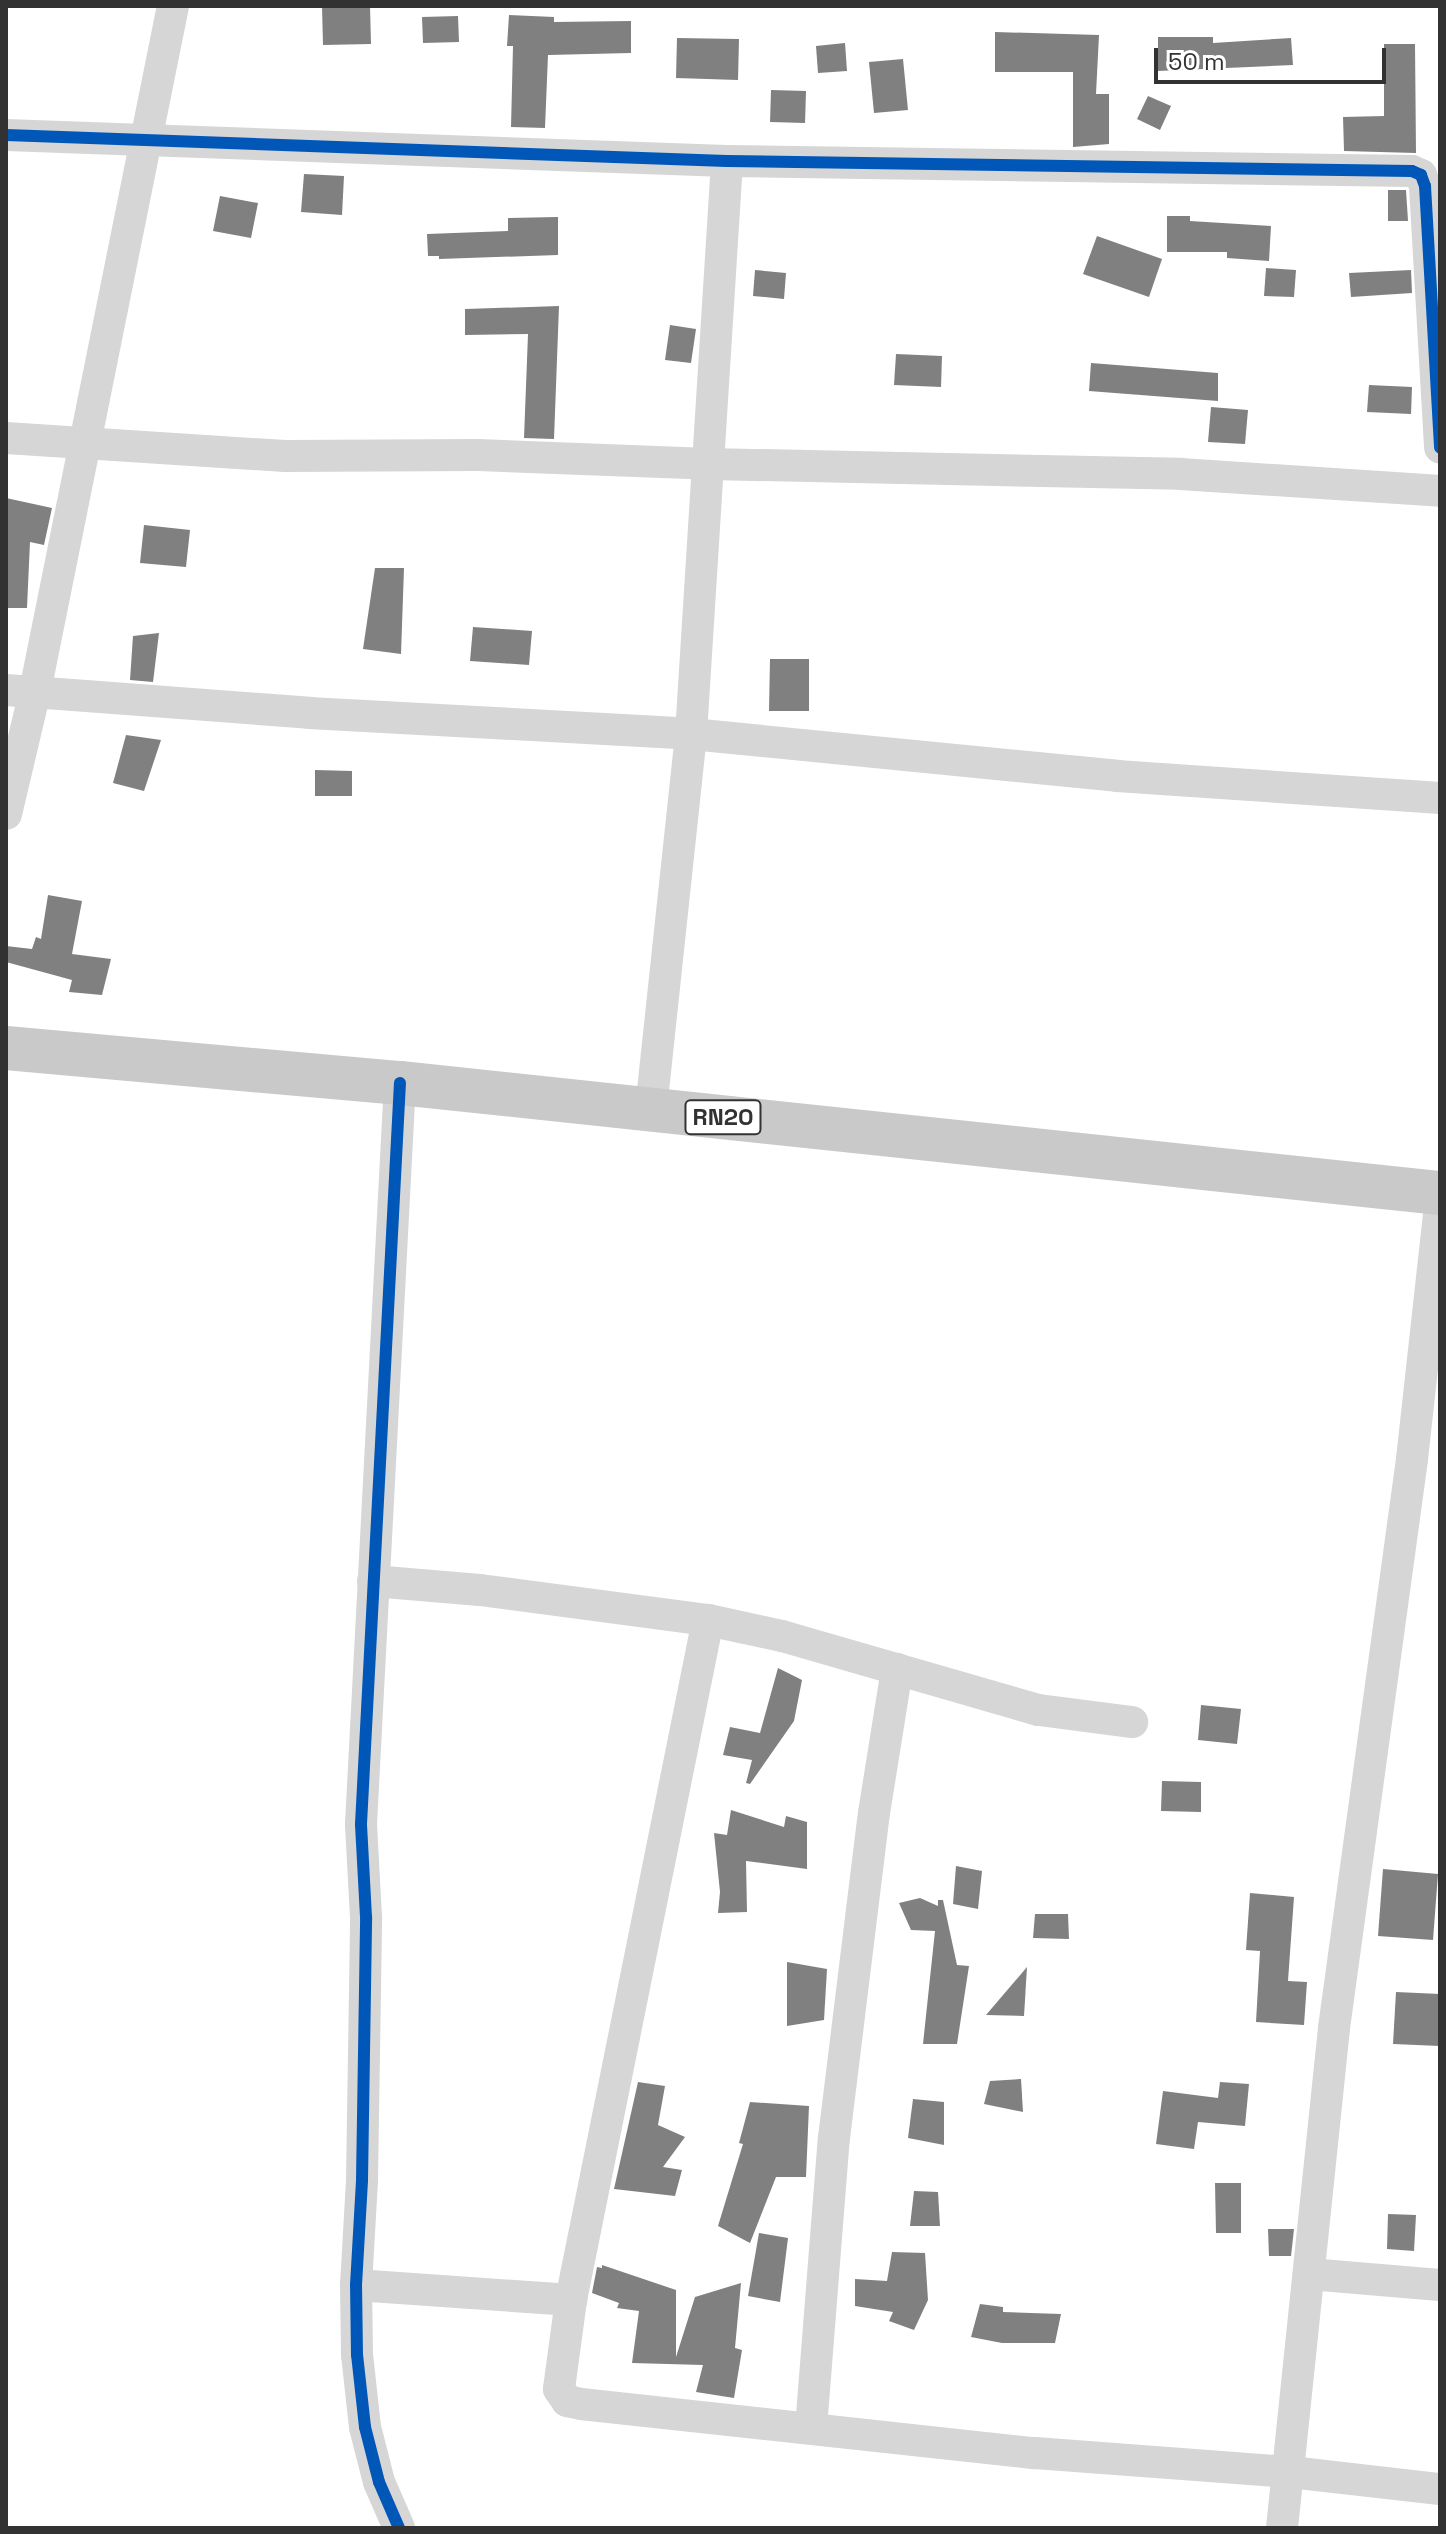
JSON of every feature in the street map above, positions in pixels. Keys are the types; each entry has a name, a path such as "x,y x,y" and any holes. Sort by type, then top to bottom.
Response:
{"main road":[{"name":"RN20","path":"6,1048 400,1083 1440,1193"}],"street":[{"path":"6,814 20,690 84,445 173,6"},
{"path":"6,135 727,161 1418,173 1425,186 1440,448"},
{"path":"651,1109 691,734 727,161"},
{"path":"6,438 285,456 478,455 709,464 1180,474 1440,491"},
{"path":"20,690 309,713 691,734 1117,776 1440,798"},
{"path":"399,2528 379,2482 365,2427 357,2355 356,2285 362,2180 366,1917 361,1824 400,1083"},
{"path":"1282,2528 1334,2028 1412,1459 1440,1206"},
{"path":"373,1581 480,1590 708,1620 1039,1710 1132,1722"},
{"path":"708,1620 571,2300 559,2389 567,2401 691,2418 1035,2453 1290,2472 1440,2489"},
{"path":"811,2428 834,2138 874,1813 897,1669"},
{"path":"1309,2274 1440,2285"},
{"path":"356,2285 571,2300"}],"building":[{"path":"322,6 370,6 371,44 323,45"},
{"path":"509,15 554,17 554,22 631,21 631,53 548,55 545,128 511,127 513,46 507,46"},
{"path":"458,16 459,42 423,43 422,17"},
{"path":"995,32 1099,35 1096,94 1109,94 1109,144 1073,147 1073,72 995,72"},
{"path":"1158,37 1213,37 1213,43 1291,38 1293,65 1158,71"},
{"path":"677,38 739,39 738,80 676,78"},
{"path":"845,43 847,71 818,73 816,46"},
{"path":"1384,44 1415,44 1416,153 1344,151 1343,117 1384,116"},
{"path":"903,59 908,110 874,113 869,62"},
{"path":"771,90 806,91 805,123 770,122"},
{"path":"1148,96 1171,106 1160,130 1137,119"},
{"path":"304,174 344,176 342,215 301,212"},
{"path":"1388,190 1406,190 1408,221 1388,221"},
{"path":"220,196 258,203 251,238 213,231"},
{"path":"1167,216 1190,216 1190,221 1271,226 1269,261 1227,258 1227,252 1167,252"},
{"path":"558,217 558,255 439,259 439,256 428,256 427,234 508,231 508,218"},
{"path":"1097,236 1162,259 1149,297 1083,274"},
{"path":"1266,268 1296,270 1294,297 1264,296"},
{"path":"755,270 786,273 784,299 753,296"},
{"path":"1411,270 1412,293 1351,297 1349,273"},
{"path":"559,306 554,439 524,438 528,334 465,335 465,309"},
{"path":"670,325 696,329 691,363 665,360"},
{"path":"896,354 942,356 941,387 894,385"},
{"path":"1091,363 1218,373 1218,401 1089,391"},
{"path":"1369,385 1412,387 1411,414 1367,412"},
{"path":"1211,407 1248,410 1245,444 1208,442"},
{"path":"6,498 52,508 44,545 30,542 27,608 6,608"},
{"path":"144,525 190,530 186,567 140,563"},
{"path":"375,568 404,568 401,654 363,649"},
{"path":"473,627 532,631 529,665 470,661"},
{"path":"159,633 153,682 130,680 133,636"},
{"path":"770,659 809,659 809,711 769,711"},
{"path":"126,735 161,740 144,791 113,783"},
{"path":"315,770 352,771 352,796 315,796"},
{"path":"48,895 82,901 72,954 111,959 102,995 69,992 72,980 6,962 6,946 32,949 36,937 41,939"},
{"path":"778,1668 802,1680 794,1721 750,1784 746,1783 752,1760 723,1755 730,1727 760,1733"},
{"path":"1201,1705 1241,1709 1237,1744 1198,1740"},
{"path":"1162,1781 1201,1782 1201,1812 1161,1811"},
{"path":"731,1810 784,1827 786,1816 807,1822 807,1869 746,1861 747,1912 718,1913 720,1892 714,1833 727,1835"},
{"path":"956,1866 982,1871 978,1909 953,1904"},
{"path":"1383,1869 1438,1874 1433,1940 1378,1936"},
{"path":"1250,1893 1294,1897 1288,1981 1307,1982 1304,2025 1256,2022 1260,1951 1246,1950"},
{"path":"920,1898 938,1906 938,1900 943,1900 957,1965 969,1966 957,2044 923,2044 935,1931 911,1930 899,1903"},
{"path":"1035,1914 1068,1914 1069,1939 1033,1938"},
{"path":"787,1962 827,1969 824,2020 787,2026"},
{"path":"1027,1967 1024,2016 986,2015"},
{"path":"1396,1992 1440,1994 1440,2046 1393,2044"},
{"path":"1021,2079 1023,2112 984,2104 990,2081"},
{"path":"638,2082 665,2086 658,2125 685,2137 663,2167 682,2170 675,2196 614,2189"},
{"path":"1220,2082 1249,2084 1245,2126 1198,2122 1194,2149 1156,2144 1163,2091 1218,2098"},
{"path":"913,2099 944,2102 944,2145 908,2138"},
{"path":"750,2102 809,2106 806,2177 776,2177 750,2243 718,2226 743,2144 739,2143"},
{"path":"1215,2183 1241,2183 1241,2233 1216,2233"},
{"path":"914,2191 938,2192 940,2226 910,2226"},
{"path":"1388,2214 1416,2215 1414,2251 1387,2249"},
{"path":"1268,2229 1294,2229 1291,2256 1269,2256"},
{"path":"759,2233 788,2238 780,2302 748,2296"},
{"path":"892,2252 925,2253 928,2300 914,2330 889,2321 893,2312 855,2306 855,2279 887,2281"},
{"path":"602,2265 676,2290 676,2357 695,2297 741,2283 735,2348 742,2350 734,2398 696,2392 703,2365 632,2363 639,2311 617,2308 619,2303 592,2293 597,2267 602,2268"},
{"path":"980,2304 1003,2307 1003,2312 1061,2314 1055,2343 1002,2343 971,2337"}],"cycle path":[{"path":"6,135 727,161 1412,171 1421,175 1425,186 1440,448"},
{"path":"399,2528 379,2482 365,2427 357,2355 356,2285 362,2180 366,1917 361,1824 400,1083"}]}
